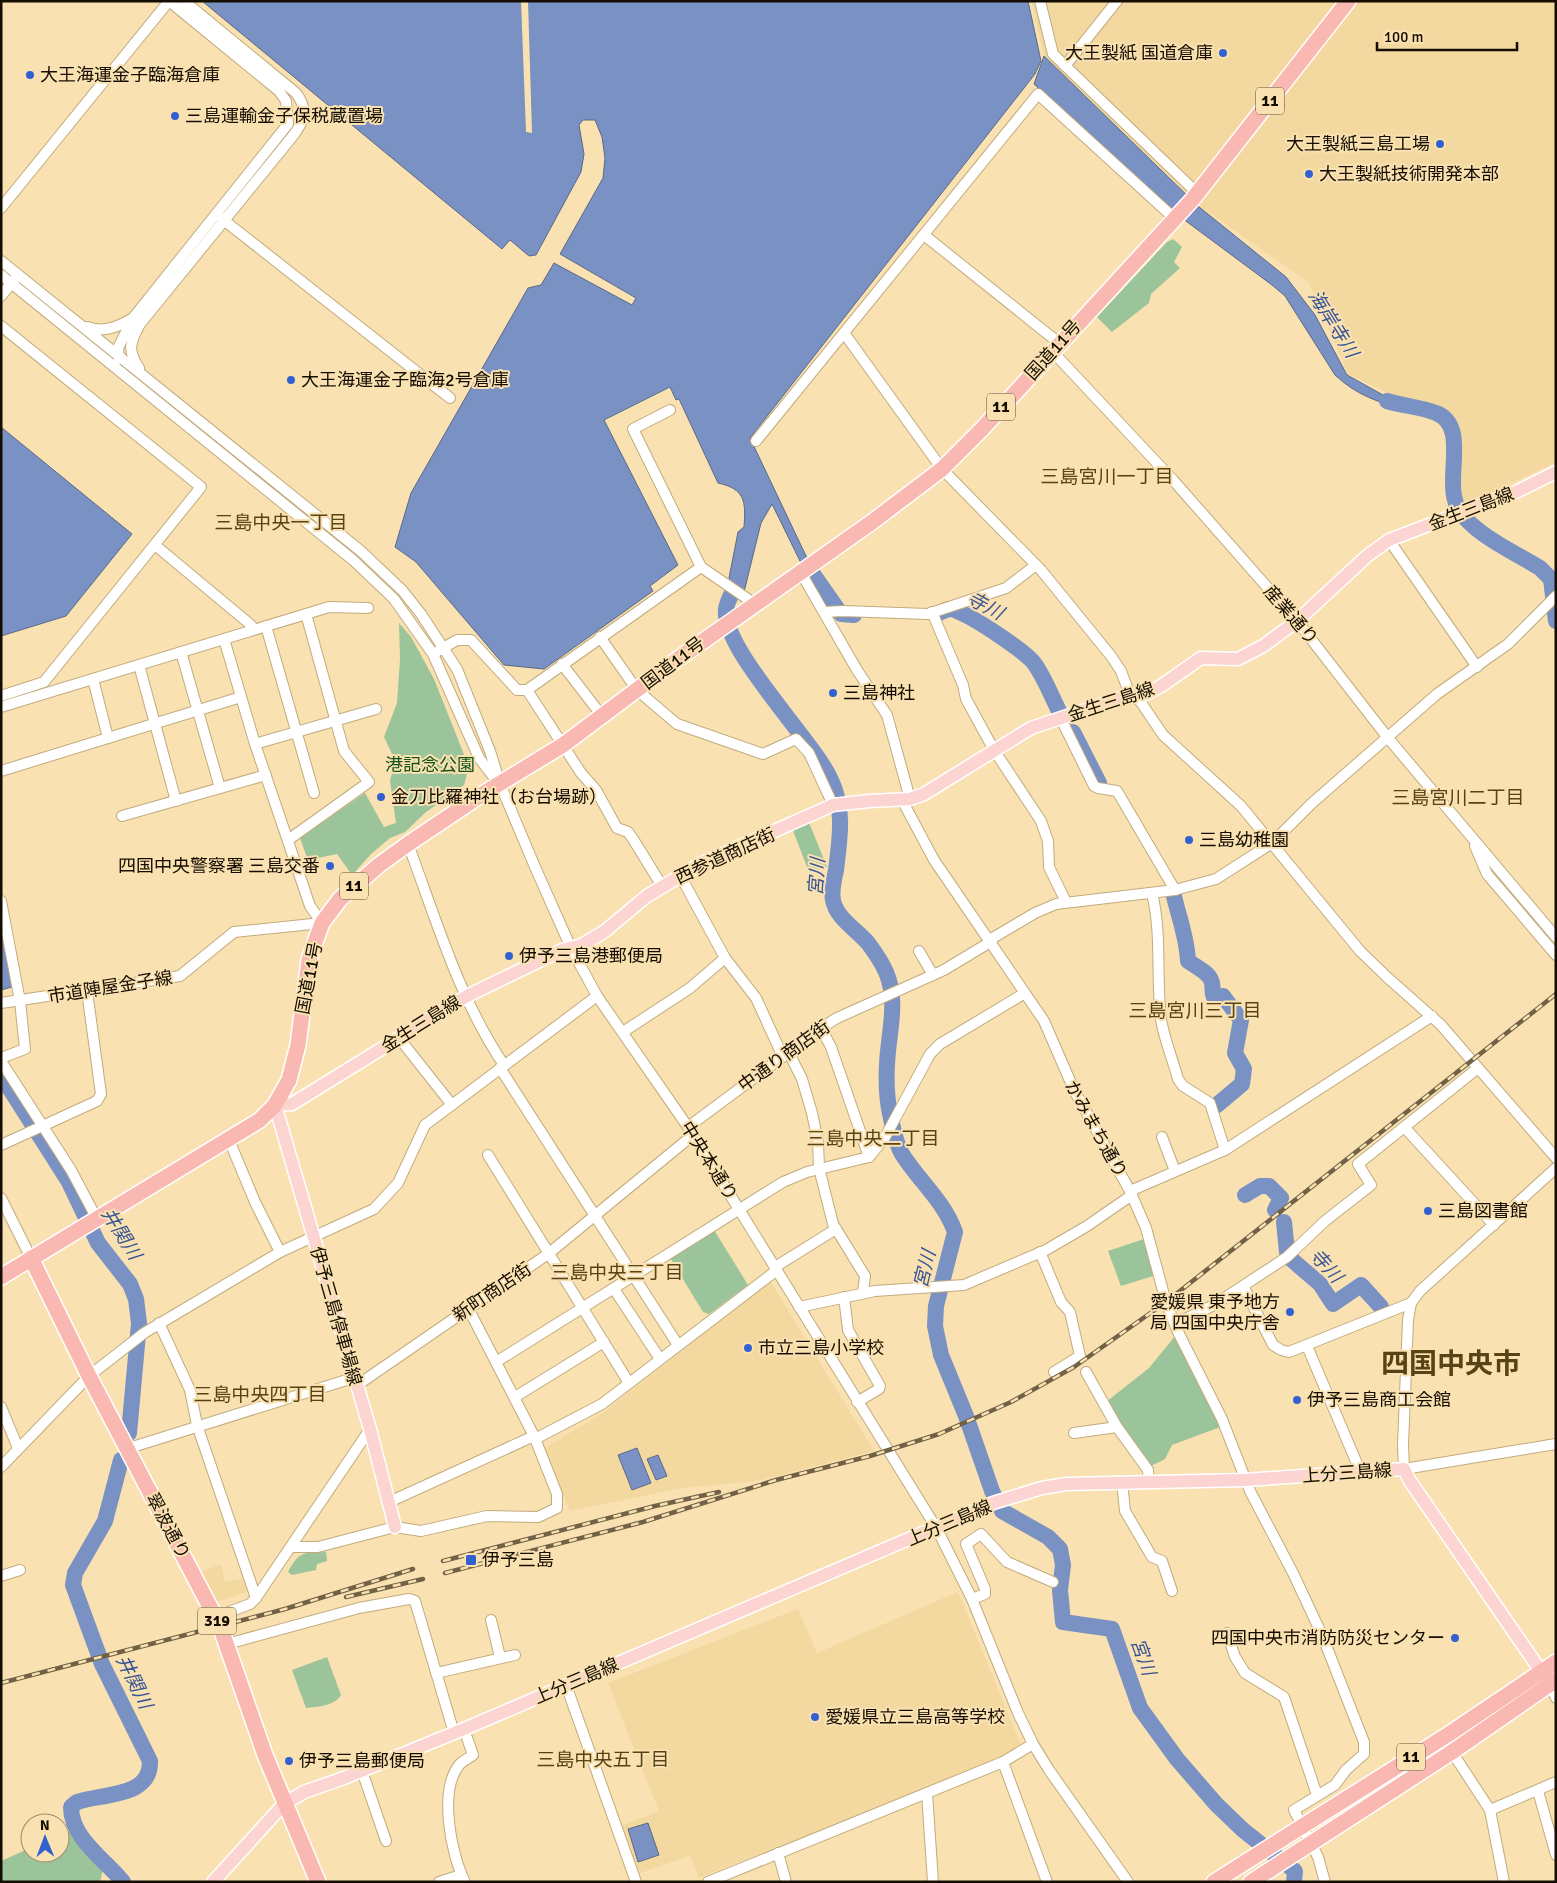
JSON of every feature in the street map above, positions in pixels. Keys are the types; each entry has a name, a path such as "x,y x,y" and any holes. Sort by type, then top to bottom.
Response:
{"highway":[{"name":"国道11号","path":"1,1277 260,1120 275,1105 285,1090 294,1064 309,960 322,923 340,899 358,882 408,844 500,784 563,746 748,606 801,573 942,469 982,429 1195,197 1348,1"},
{"name":"翠波通り","path":"32,1258 89,1376 216,1617 227,1644 258,1738 284,1804"},
{"name":"11","path":"1252,1882 1452,1752 1551,1684 1556,1662"},
{"name":"11","path":"1214,1882 1449,1734 1551,1684"},
{"name":"319","path":"284,1804 318,1882"}],"main road":[{"name":"金生三島線","path":"839,804 906,800 938,788 994,750 1031,728 1130,695 1146,694 1161,686 1201,658 1238,659 1263,646 1297,622 1367,556 1389,540 1468,512 1516,492 1556,472"},
{"name":"西参道商店街","path":"571,948 606,931 662,886 700,864 839,804"},
{"name":"金生三島線","path":"275,1105 292,1104 467,996 571,948"},
{"name":"伊予三島停車場線","path":"275,1105 314,1236 354,1382 370,1429 395,1526"},
{"name":"上分三島線","path":"213,1882 284,1804 304,1792 362,1771 459,1731 937,1529 993,1503 1066,1484 1245,1480 1404,1469 1410,1481 1551,1684"}],"street":[{"path":"1,208 169,1 278,91 287,106 288,124 220,218"},
{"path":"114,352 220,218 300,127 304,118 304,108 296,93 184,1"},
{"path":"1040,1 1053,54 1195,197"},
{"path":"1065,66 1117,1"},
{"path":"756,441 1038,94 1177,217"},
{"path":"220,218 450,398"},
{"name":"産業通り","path":"924,235 1056,347 1297,622 1388,738 1556,937"},
{"path":"1,261 383,571 421,614 457,669 490,751 500,784"},
{"path":"1,296 18,275"},
{"path":"1,276 360,567 394,599 433,654 479,758 500,784"},
{"path":"77,322 100,331 137,321"},
{"path":"137,321 132,338 132,357 150,381"},
{"path":"1,326 201,487 44,682 1,696"},
{"path":"844,332 942,469 1036,565 1111,656 1121,671 1130,695 1140,701 1163,735 1241,806 1360,951 1432,1016 1556,1158"},
{"path":"83,341 114,352 138,386"},
{"path":"670,410 633,429 701,566 748,606"},
{"path":"1389,540 1477,667"},
{"path":"155,545 251,625 253,630"},
{"path":"824,612 839,611 934,617 1006,588 1036,565"},
{"path":"433,654 457,640 471,640 517,690 527,690 701,566"},
{"name":"かみまち通り","path":"801,573 887,716 906,800 934,860 991,940 1044,1021 1074,1090 1131,1192 1146,1228 1175,1324 1222,1418 1245,1480 1322,1635 1364,1742 1364,1754 1346,1770 1335,1785 1294,1810 1301,1827"},
{"name":"中通り商店街","path":"691,1131 821,1028 885,996 933,975 1035,913 1066,902 1175,890 1216,879 1272,843 1311,804 1437,694 1508,644 1552,599"},
{"path":"1,707 306,614 329,608 368,608"},
{"path":"288,840 369,782 344,751 306,614"},
{"path":"934,617 963,685 966,699 994,750 1042,821 1048,841 1049,867 1066,902"},
{"path":"266,626 314,793"},
{"path":"600,637 637,690 678,724 763,754 796,739 809,753 839,804"},
{"path":"224,639 255,744 310,906 322,923"},
{"path":"181,652 220,788"},
{"path":"562,664 602,716"},
{"path":"139,665 176,801"},
{"path":"93,679 108,738"},
{"path":"527,690 581,773 596,790 617,828 628,832 662,886"},
{"path":"1,771 240,696"},
{"path":"255,744 376,709"},
{"path":"1061,719 1094,786 1118,791 1175,890"},
{"path":"122,816 266,775"},
{"name":"中央本通り","path":"500,784 571,948 598,996 691,1131 937,1529 972,1599 1018,1713 1033,1744 1049,1770 1128,1882"},
{"path":"1470,836 1487,874 1556,955"},
{"path":"408,844 452,965 502,1067 633,1277 678,1345"},
{"path":"680,876 725,958 756,998 756,1003 802,1079 812,1113 818,1142 819,1168 832,1224 865,1276 863,1293"},
{"path":"1152,893 1158,917 1157,960 1162,1021 1178,1079 1183,1086 1210,1103 1225,1150"},
{"path":"1,901 20,1001 25,1049 2,1062 71,1170 97,1219"},
{"name":"市道陣屋金子線","path":"1,1003 180,976 234,932 322,923"},
{"path":"918,951 933,975"},
{"path":"623,1032 690,988 725,958"},
{"path":"1,1145 97,1101 100,1094 87,991"},
{"path":"496,1362 783,1182 819,1168 869,1157 884,1139 930,1054 940,1044 1025,993"},
{"path":"1,1467 89,1376 144,1333 280,1252 377,1206 398,1183 425,1125 598,996"},
{"path":"799,1307 863,1293 964,1285 1040,1252 1087,1226 1131,1192 1175,1170 1225,1150 1432,1016"},
{"path":"821,1028 831,1047 869,1157"},
{"path":"399,1038 452,1105"},
{"path":"1175,1324 1214,1305 1289,1255 1326,1221 1371,1185 1358,1164 1478,1068"},
{"path":"1405,1128 1494,1225"},
{"name":"新町商店街","path":"126,1448 197,1425 354,1382 548,1254 595,1216 691,1131"},
{"path":"1162,1137 1175,1170"},
{"path":"229,1140 255,1202 280,1252"},
{"path":"488,1155 629,1383"},
{"path":"1556,1168 1420,1291 1411,1303 1408,1320 1403,1445 1404,1469 1556,1444"},
{"path":"1,1198 32,1258"},
{"path":"389,1502 534,1438 602,1404 776,1269 836,1229"},
{"path":"1040,1252 1061,1302 1070,1312 1074,1340 1080,1356 1054,1372"},
{"path":"1243,1286 1272,1345 1289,1352 1411,1303"},
{"path":"614,1289 660,1359"},
{"path":"844,1298 848,1330 880,1386 879,1389 857,1402"},
{"path":"291,1547 318,1547 395,1526 421,1531 487,1516 538,1517 557,1508 557,1494 534,1438 515,1397 468,1308"},
{"path":"159,1323 190,1390 197,1425 256,1598"},
{"path":"515,1397 604,1342"},
{"path":"1307,1346 1361,1473"},
{"path":"1086,1372 1117,1427 1148,1470 1149,1482"},
{"path":"1,1407 18,1448"},
{"path":"1074,1433 1117,1427"},
{"path":"216,1617 250,1604 256,1598 370,1429"},
{"path":"1122,1482 1125,1512 1152,1557 1162,1561 1172,1592"},
{"path":"972,1599 985,1594 985,1589 966,1544 981,1534 1007,1562 1054,1582"},
{"path":"1,1576 20,1570"},
{"path":"227,1644 359,1608 409,1599 415,1600 436,1673 459,1731 473,1756 460,1763 455,1772 448,1799 452,1848 463,1878 439,1882"},
{"path":"491,1620 500,1657"},
{"path":"1226,1633 1235,1657 1246,1673 1284,1697 1317,1796"},
{"path":"436,1673 515,1655"},
{"path":"566,1685 636,1882"},
{"path":"708,1882 1004,1762 1033,1744"},
{"path":"1452,1752 1490,1810 1504,1882"},
{"path":"1004,1762 1047,1882"},
{"path":"362,1771 386,1841"},
{"path":"1490,1810 1556,1782"},
{"path":"1538,1791 1556,1855"},
{"path":"927,1793 933,1882"},
{"path":"1301,1827 1318,1857 1325,1882"},
{"path":"778,1854 786,1882"}],"shaded area":[{"path":"1031,1 1556,1 1556,462 1463,506 1458,426 1348,374 1309,283 1200,206 1044,56"},
{"name":"市立三島小学校","path":"768,1282 772,1284 874,1451 757,1481 682,1488 570,1511 543,1449 606,1411"},
{"path":"221,1564 225,1582 243,1578 247,1592 216,1602 202,1572"},
{"name":"愛媛県立三島高等学校","path":"958,1592 1023,1750 699,1878 690,1856 637,1874 621,1826 659,1811 608,1683 798,1609 817,1653"}],"green space":[{"path":"1173,239 1182,247 1174,262 1180,268 1151,294 1149,303 1112,332 1097,317 1167,242"},
{"name":"港記念公園","path":"399,623 411,637 434,679 469,767 464,785 426,812 405,832 390,838 371,854 352,875 337,854 308,860 300,838 365,793 384,827 396,823 390,781 395,760 384,737 397,703 400,659"},
{"path":"808,820 827,867 809,872 792,828"},
{"path":"714,1230 748,1285 709,1314 703,1312 669,1256"},
{"path":"1144,1239 1153,1276 1121,1286 1108,1251"},
{"path":"1176,1335 1223,1426 1172,1445 1165,1459 1149,1467 1106,1402 1149,1368"},
{"path":"326,1552 327,1561 317,1564 316,1570 292,1575 288,1572 295,1560 302,1555"},
{"path":"327,1657 341,1695 330,1704 306,1708 292,1670"},
{"path":"72,1830 103,1869 100,1882 1,1882 1,1861 20,1852 20,1863 70,1863 70,1831"}],"water":[{"path":"202,1 1028,1 1041,61 1035,74 750,438 807,558 801,563 772,504 761,523 744,592 729,578 738,532 744,527 744,503 739,493 734,489 718,483 679,399 676,400 670,387 604,420 678,565 650,586 653,591 544,669 504,665 416,562 395,547 411,493 528,288 541,285 554,263 632,305 636,298 560,254 603,178 605,158 602,137 595,120 583,120 579,125 584,154 581,172 536,255 529,256 510,240 502,249"},
{"path":"1044,56 1198,206 1286,277 1315,315 1347,375 1383,395 1408,401 1407,409 1368,397 1343,382 1335,375 1285,296 1171,210 1034,84"},
{"path":"1,427 132,534 66,616 1,636"},
{"path":"1,921 12,987 1,990"},
{"path":"637,1448 651,1483 632,1490 618,1455"},
{"path":"658,1455 667,1476 656,1480 647,1459"},
{"path":"648,1823 659,1855 638,1862 628,1829"}],"pier":[{"path":"521,1 528,1 532,133 526,132"}],"waterway":[{"name":"海岸寺川","path":"1387,401 1431,411 1446,420 1452,429 1454,441 1453,483 1454,496 1458,508 1464,517 1483,534 1540,568 1551,579 1556,621"},
{"name":"寺川","path":"813,574 841,614 854,615"},
{"name":"宮川","path":"736,584 726,609 728,626 737,646 769,693 820,761 835,789 840,812 838,858 832,896 835,906 842,918 863,938 878,957 890,983 892,1018 887,1077 887,1096 890,1114 902,1154 938,1201 955,1232 936,1306 935,1326 941,1355 966,1416 992,1491 1002,1511 1048,1537 1060,1549 1063,1565 1060,1590 1063,1622 1112,1629 1140,1708 1177,1759 1216,1804 1243,1830 1295,1871 1294,1882"},
{"name":"寺川","path":"935,615 949,609 967,615 1029,657 1038,669 1061,715"},
{"name":"寺川","path":"1073,732 1099,783"},
{"name":"寺川","path":"1174,896 1188,961 1207,974 1212,982 1214,997 1223,996 1241,1020 1235,1053 1244,1069 1242,1084 1217,1105"},
{"name":"井関川","path":"1,1075 69,1182 98,1243 130,1284 136,1299 139,1323 129,1433"},
{"name":"寺川","path":"1245,1195 1260,1186 1269,1186 1281,1198 1275,1210"},
{"name":"寺川","path":"1284,1222 1287,1252 1291,1259 1320,1284 1333,1304 1361,1285 1381,1307"},
{"name":"井関川","path":"121,1460 105,1521 75,1573 73,1585 102,1664 150,1761 148,1773 143,1782 134,1788 112,1795 77,1802 71,1807 73,1819 83,1839 123,1882"}],"railway":[{"path":"445,1573 643,1522 776,1480 870,1456 939,1434 1011,1402 1074,1367 1166,1302 1556,994"},
{"path":"443,1561 655,1506 719,1492"},
{"path":"1,1683 285,1609 413,1569"},
{"path":"346,1597 423,1579"}],"place":[{"name":"大王製紙 国道倉庫","path":"1223,53"},
{"name":"大王海運金子臨海倉庫","path":"30,75"},
{"name":"三島運輸金子保税蔵置場","path":"175,116"},
{"name":"大王製紙三島工場","path":"1440,144"},
{"name":"大王製紙技術開発本部","path":"1309,174"},
{"name":"大王海運金子臨海2号倉庫","path":"291,380"},
{"name":"三島神社","path":"833,693"},
{"name":"金刀比羅神社（お台場跡）","path":"381,797"},
{"name":"三島幼稚園","path":"1189,840"},
{"name":"四国中央警察署 三島交番","path":"330,866"},
{"name":"伊予三島港郵便局","path":"509,956"},
{"name":"三島図書館","path":"1428,1211"},
{"name":"愛媛県 東予地方 局 四国中央庁舎","path":"1290,1312"},
{"name":"市立三島小学校","path":"748,1348"},
{"name":"伊予三島商工会館","path":"1297,1400"},
{"name":"伊予三島","path":"471,1560"},
{"name":"四国中央市消防防災センター","path":"1455,1638"},
{"name":"愛媛県立三島高等学校","path":"815,1717"},
{"name":"伊予三島郵便局","path":"289,1761"}],"district":[{"name":"三島宮川一丁目","path":"1107,477"},
{"name":"三島中央一丁目","path":"281,523"},
{"name":"三島宮川二丁目","path":"1458,798"},
{"name":"三島宮川三丁目","path":"1195,1011"},
{"name":"三島中央二丁目","path":"873,1139"},
{"name":"三島中央三丁目","path":"617,1273"},
{"name":"四国中央市","path":"1451,1364"},
{"name":"三島中央四丁目","path":"260,1395"},
{"name":"三島中央五丁目","path":"603,1760"}]}
